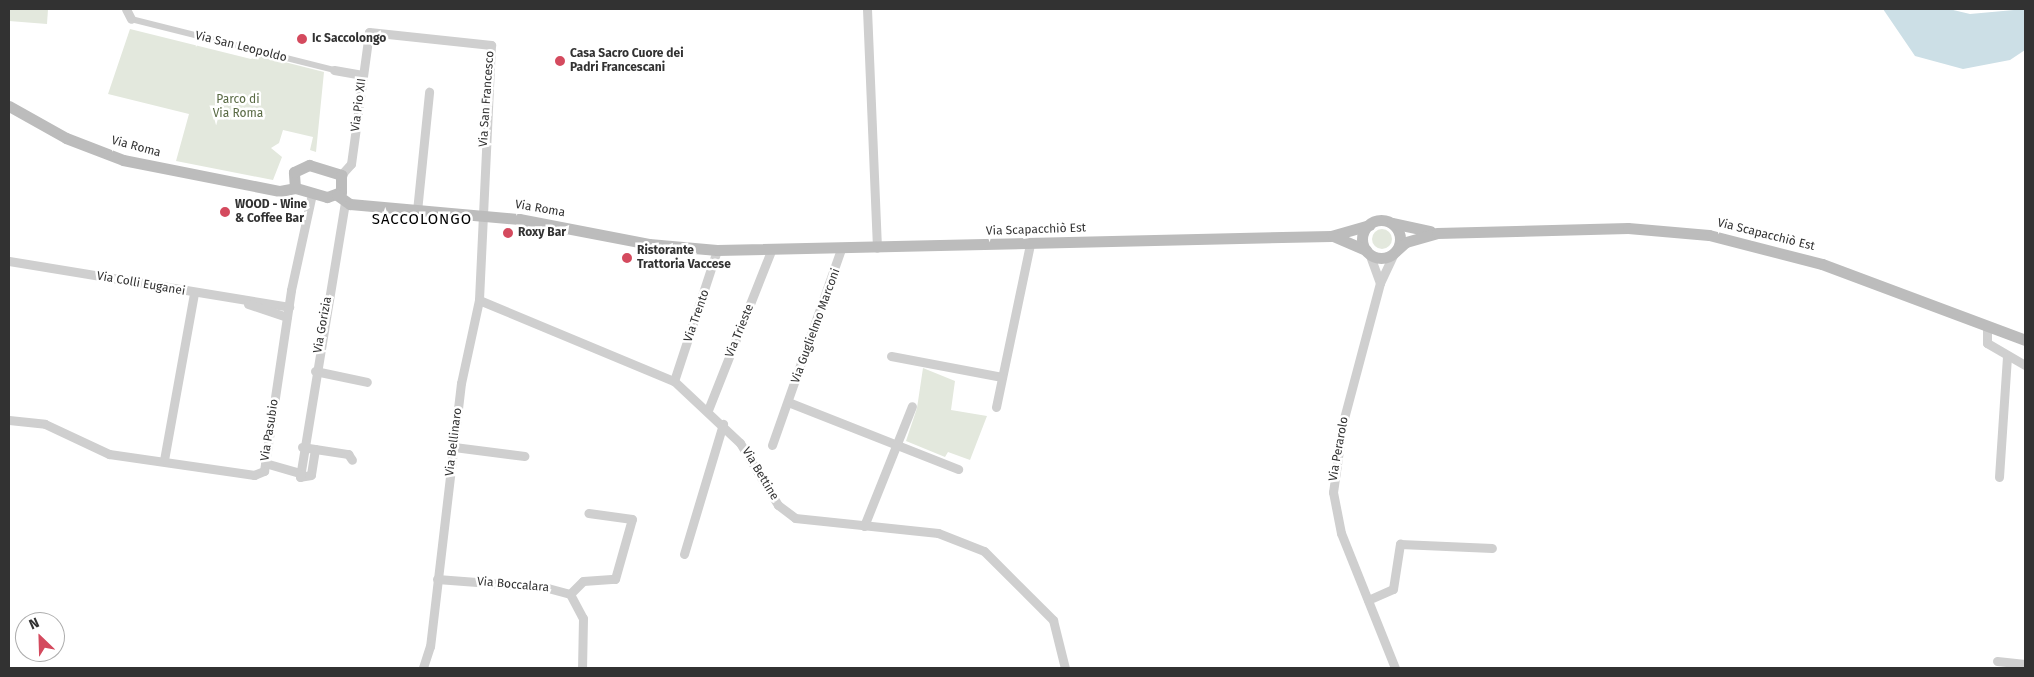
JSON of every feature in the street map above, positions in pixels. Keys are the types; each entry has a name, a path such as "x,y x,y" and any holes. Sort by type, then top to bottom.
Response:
{"main road":[{"name":"Via Roma","path":"9,106 66,138 124,160 280,191 295,188 312,197 341,199 417,211 481,216 717,250 741,250"},
{"path":"295,188 293,176 301,166 341,175 343,186 341,199"},
{"name":"Via Scapacchiò Est","path":"741,250 771,251 1331,236 1369,225 1390,222 1437,233 1628,228 1709,235 1804,258 2025,340"},
{"path":"1390,222 1400,234 1396,251"},
{"path":"1367,252 1363,240 1369,225"},
{"name":"Via Scapacchiò Est","path":"1331,236 1379,258 1396,251 1406,242 1437,233"}],"street":[{"name":"Via San Leopoldo","path":"126,9 131,19 334,70 362,75"},
{"path":"867,9 877,248"},
{"name":"Via Pio XII","path":"341,175 351,164 369,32"},
{"name":"Via San Francesco","path":"369,32 491,45 481,216"},
{"path":"417,211 429,92"},
{"path":"246,303 287,318 291,290 312,197"},
{"name":"Via Gorizia","path":"297,472 315,371 341,199"},
{"name":"Via Bellinaro","path":"423,668 437,579 461,383 479,300 481,216"},
{"path":"996,408 1030,244"},
{"name":"Via Guglielmo Marconi","path":"772,445 841,249"},
{"name":"Via Trento","path":"674,381 717,250"},
{"name":"Via Trieste","path":"708,410 771,251"},
{"name":"Via Perarolo","path":"1395,668 1340,534 1333,492 1343,422 1380,283 1396,251"},
{"path":"1367,252 1380,283"},
{"name":"Via Colli Euganei","path":"9,261 194,292 246,303 274,304 289,307"},
{"path":"274,304 291,290"},
{"path":"164,460 194,292"},
{"name":"Via Bettine","path":"479,300 674,381 723,424 788,514 864,526 938,533 984,551 1053,620 1065,668"},
{"name":"Via Pasubio","path":"9,420 45,424 109,454 164,460 254,475 264,472 287,318"},
{"path":"1987,326 1988,343 2025,365"},
{"path":"891,356 1002,377"},
{"path":"1999,477 2007,356"},
{"path":"315,371 367,382"},
{"path":"788,402 958,470"},
{"path":"864,526 912,406"},
{"path":"684,554 723,424"},
{"path":"302,447 348,454 352,460"},
{"path":"454,447 524,456"},
{"path":"265,463 297,472 300,477 310,477 315,449"},
{"path":"582,668 583,618 570,594 583,581 615,579 632,519 588,513"},
{"path":"1368,600 1393,589 1400,544 1492,548"},
{"name":"Via Boccalara","path":"437,579 544,586 570,594"},
{"path":"1998,661 2025,664"}],"green space":[{"path":"9,9 48,9 47,24 9,21"},
{"name":"Parco di Via Roma","path":"130,29 251,59 257,55 324,72 316,152 310,150 313,137 283,130 279,143 271,148 282,157 273,180 176,161 189,114 108,94"},
{"path":"1382,229 1389,232 1392,239 1389,246 1382,249 1375,246 1372,239 1375,232"},
{"path":"923,368 955,381 951,410 987,416 970,460 948,452 945,457 906,441 917,408"}],"shaded area":[{"path":"1883,9 1949,9 1970,14 2025,9 2025,50 2010,60 1963,69 1915,56"}],"place":[{"name":"Ic Saccolongo","path":"302,39"},
{"name":"Casa Sacro Cuore dei Padri Francescani","path":"560,61"},
{"name":"WOOD - Wine & Coffee Bar","path":"225,212"},
{"name":"Roxy Bar","path":"508,233"},
{"name":"Ristorante Trattoria Vaccese","path":"627,258"}],"district":[{"name":"SACCOLONGO","path":"422,220"}]}
